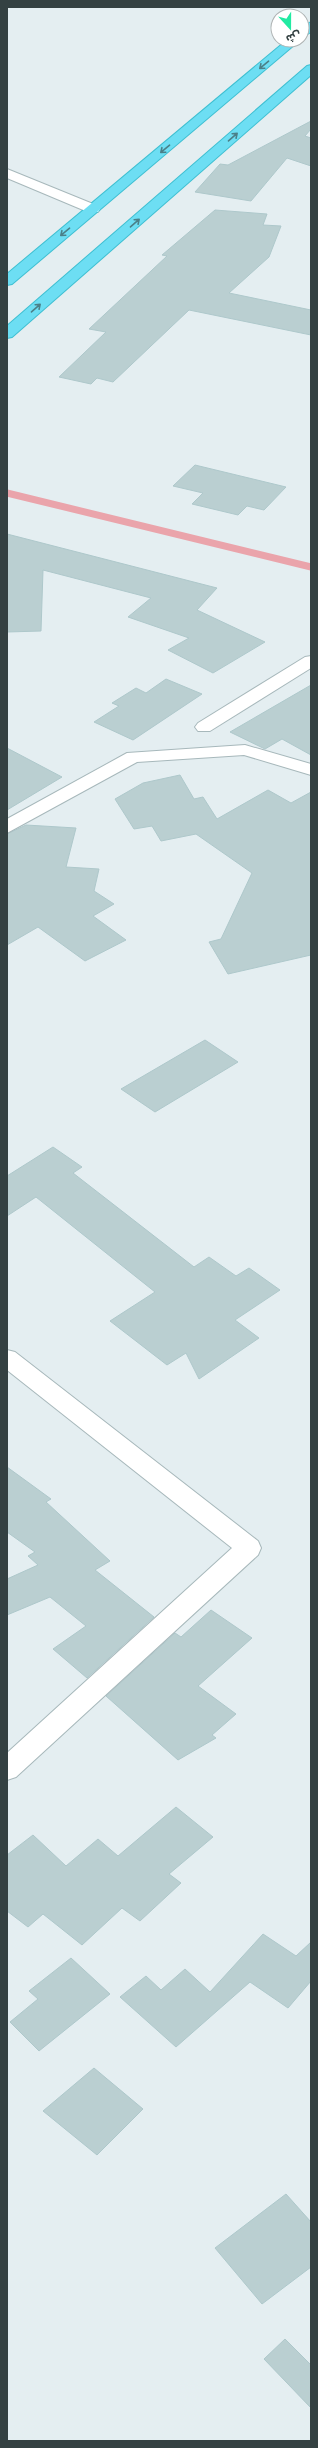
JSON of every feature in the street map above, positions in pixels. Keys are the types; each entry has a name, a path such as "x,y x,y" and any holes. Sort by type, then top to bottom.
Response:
{"highway":[{"path":"7,281 284,48"},
{"path":"7,334 311,69"}],"street":[{"path":"7,173 93,209"},
{"path":"204,726 311,660"},
{"path":"7,827 134,757 245,750 311,770"},
{"path":"7,1769 249,1548 12,1370"}],"building":[{"path":"311,121 311,129 305,136 311,138 311,166 287,158 251,201 195,192 220,164 228,165"},
{"path":"215,210 267,214 263,225 281,226 269,257 229,293 311,310 311,335 189,310 113,382 97,378 91,384 59,377 106,332 89,329 167,256 162,255"},
{"path":"195,465 286,487 264,510 247,506 238,515 192,504 203,493 173,486"},
{"path":"7,534 217,588 197,610 265,642 213,673 168,650 189,638 128,617 151,598 43,570 41,631 7,632"},
{"path":"166,679 202,694 133,740 94,722 119,706 112,703 136,688 146,693"},
{"path":"311,685 311,755 282,739 265,749 230,732"},
{"path":"7,748 62,777 7,810"},
{"path":"180,775 194,799 203,797 217,819 268,790 291,803 311,792 311,955 228,974 209,942 221,939 252,873 196,834 161,841 152,826 134,829 115,799 143,783"},
{"path":"26,825 76,828 66,867 99,869 94,891 114,904 93,916 126,940 85,961 38,927 7,945 7,834"},
{"path":"205,1040 238,1062 155,1112 121,1089"},
{"path":"53,1147 82,1167 73,1173 194,1267 209,1257 236,1276 249,1268 280,1290 235,1320 259,1338 199,1379 186,1353 167,1365 110,1321 155,1292 36,1197 7,1216 7,1176"},
{"path":"7,1467 51,1499 46,1502 110,1561 95,1570 154,1617 87,1678 53,1649 86,1626 50,1597 7,1615 7,1579 38,1565 28,1556 35,1552 7,1532"},
{"path":"211,1610 252,1638 198,1686 236,1714 212,1735 216,1738 178,1760 106,1696 175,1633 181,1637"},
{"path":"176,1807 213,1837 169,1874 181,1883 140,1921 122,1908 82,1945 43,1914 28,1927 7,1911 7,1855 33,1835 66,1866 98,1839 118,1856"},
{"path":"263,1934 296,1956 311,1942 311,1981 288,2008 250,1982 176,2047 120,1997 146,1976 161,1990 185,1969 210,1992"},
{"path":"71,1958 110,1994 39,2051 10,2022 38,1999 29,1991"},
{"path":"94,2068 143,2109 97,2155 43,2111"},
{"path":"286,2194 311,2222 311,2267 262,2304 215,2248"},
{"path":"285,2339 311,2365 311,2408 264,2359"}],"waterway":[{"path":"7,493 311,567"}]}
